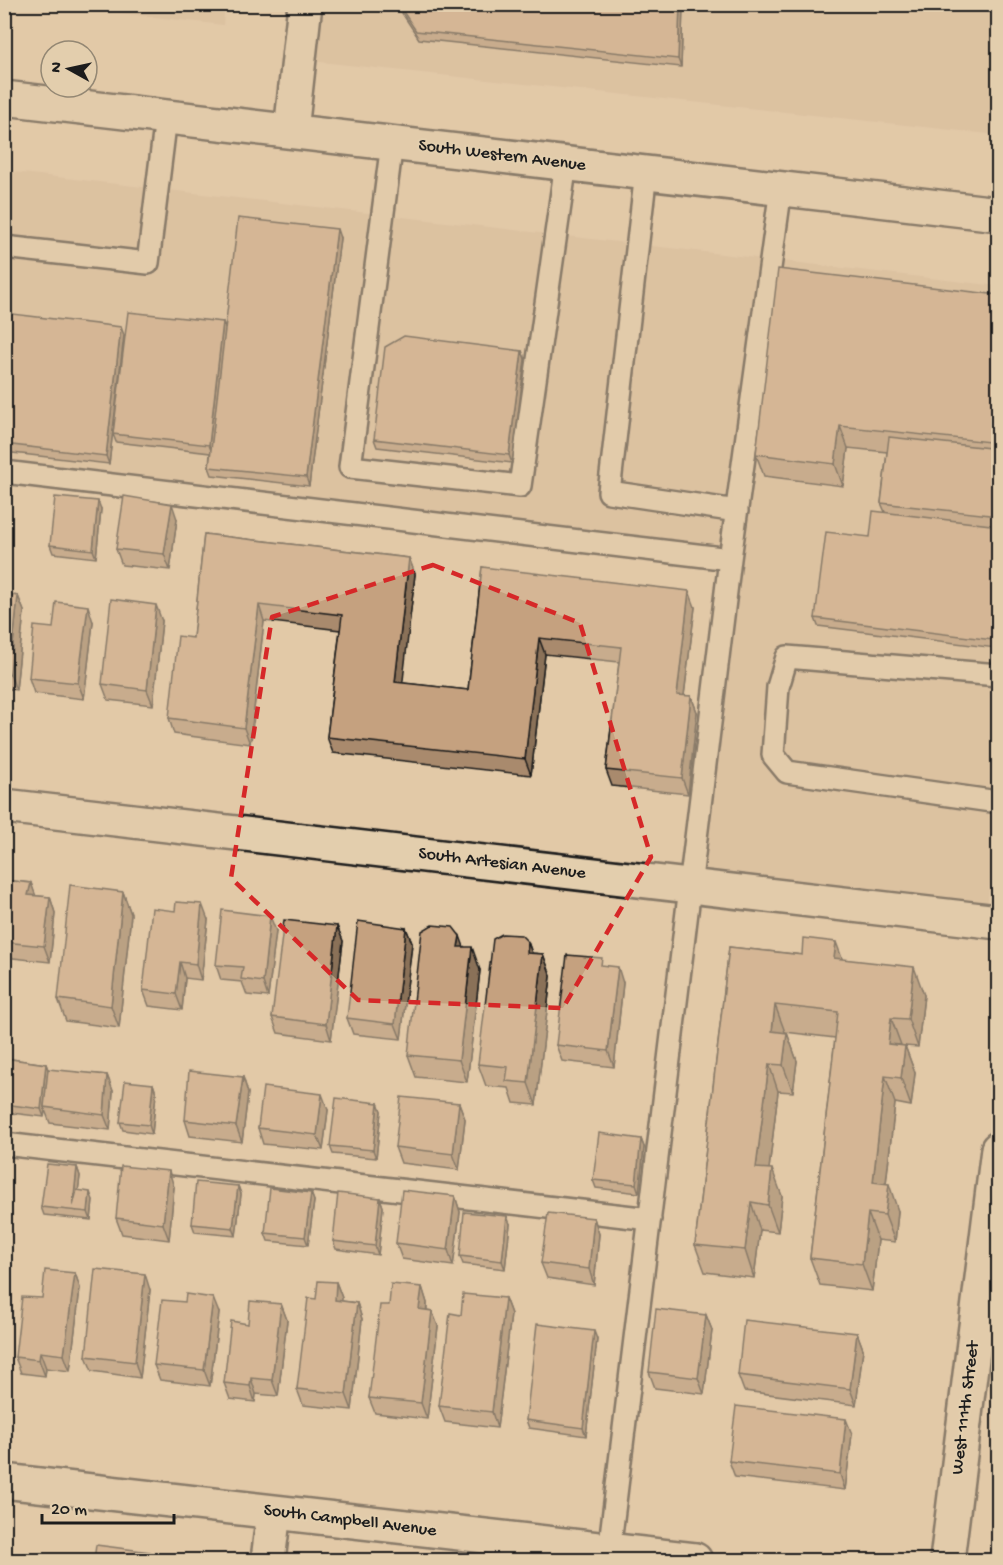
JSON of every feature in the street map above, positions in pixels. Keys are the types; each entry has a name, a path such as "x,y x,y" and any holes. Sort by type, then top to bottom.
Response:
{"street":[{"path":"291,131 306,4"},
{"name":"South Western Avenue","path":"4,98 999,214"},
{"name":"South Artesian Avenue","path":"4,806 999,922"},
{"name":"West 111th Street","path":"947,1560 999,1149"},
{"name":"South Campbell Avenue","path":"4,1481 274,1512 609,1556 695,1560"},
{"path":"268,1560 274,1512"}],"lane":[{"path":"4,247 148,263 166,117"},
{"path":"392,143 350,468 520,486 566,163"},
{"path":"646,172 609,492 737,511"},
{"path":"609,1556 730,559 781,188"},
{"path":"4,472 730,559"},
{"path":"999,675 787,657 778,687 773,755 787,772 999,802"},
{"path":"4,1144 650,1219"}],"highlighted area":[{"path":"433,565 580,623 651,857 563,1008 358,1000 231,878 272,617"}],"shaded area":[{"path":"52,5 225,5 223,25"},
{"path":"317,5 998,5 998,135 311,61"},
{"path":"5,171 998,286 998,814 986,915 693,880 733,554 5,466"}],"building":[{"path":"398,4 680,4 678,59 416,31"},
{"path":"238,218 337,229 306,477 209,467"},
{"path":"778,269 999,295 999,443 840,426 835,464 756,454"},
{"path":"128,312 223,322 209,445 113,434"},
{"path":"4,313 121,327 106,456 4,444"},
{"path":"404,336 522,351 509,455 374,439 385,347"},
{"path":"889,437 999,449 999,516 881,503"},
{"path":"124,496 172,504 164,554 116,549"},
{"path":"55,497 98,501 93,550 50,545"},
{"path":"873,511 999,526 999,598 993,640 815,618 826,532 870,537"},
{"path":"204,534 409,558 395,682 468,690 482,567 689,591 677,695 691,696 682,778 606,770 621,647 539,638 525,759 327,737 342,615 259,605 244,728 169,718 178,636 193,638"},
{"path":"4,594 18,596 10,674 4,673"},
{"path":"111,599 156,605 147,690 102,684"},
{"path":"56,602 88,606 78,683 29,678 34,626 53,628"},
{"path":"4,880 31,883 28,895 50,897 44,946 4,942"},
{"path":"70,885 123,892 111,1006 58,999"},
{"path":"176,902 202,904 196,964 180,962 176,994 143,990 152,908 175,911"},
{"path":"222,910 270,916 263,982 241,979 243,967 216,965"},
{"path":"284,920 337,926 326,1024 272,1017"},
{"path":"358,921 406,928 395,1024 347,1018"},
{"path":"432,925 453,927 460,936 458,947 472,947 459,1060 408,1055 422,931"},
{"path":"502,934 521,935 528,942 527,953 543,954 528,1083 506,1081 508,1067 478,1064 493,939"},
{"path":"803,938 836,942 834,958 914,967 908,1019 891,1018 888,1044 905,1046 901,1078 885,1076 873,1182 889,1184 885,1215 868,1213 862,1264 810,1258 838,1012 775,1005 772,1031 787,1033 783,1065 769,1064 756,1168 772,1169 768,1205 751,1202 745,1250 695,1245 729,947 802,955"},
{"path":"567,955 602,958 601,965 618,967 608,1051 556,1045"},
{"path":"4,1058 46,1064 41,1109 4,1104"},
{"path":"48,1069 107,1075 104,1115 44,1107"},
{"path":"189,1071 243,1077 236,1126 185,1120"},
{"path":"125,1081 153,1084 149,1125 120,1122"},
{"path":"263,1087 322,1094 317,1135 258,1128"},
{"path":"401,1097 459,1103 453,1154 395,1147"},
{"path":"336,1098 378,1103 373,1150 330,1146"},
{"path":"599,1133 641,1139 636,1184 593,1180"},
{"path":"47,1164 77,1167 73,1206 77,1190 90,1192 88,1212 41,1207"},
{"path":"121,1166 169,1171 163,1224 116,1218"},
{"path":"196,1182 238,1186 233,1228 192,1224"},
{"path":"270,1188 311,1193 305,1237 265,1233"},
{"path":"402,1190 455,1196 448,1250 396,1243"},
{"path":"338,1193 380,1198 375,1246 333,1241"},
{"path":"464,1212 507,1216 502,1261 460,1256"},
{"path":"548,1213 594,1218 589,1269 541,1263"},
{"path":"95,1269 145,1274 135,1362 86,1356"},
{"path":"45,1270 75,1273 64,1355 40,1352 39,1360 15,1357 22,1297 42,1298"},
{"path":"318,1281 336,1282 335,1300 357,1303 346,1394 297,1389 308,1298 316,1299"},
{"path":"391,1284 422,1287 419,1309 432,1311 421,1403 369,1398 380,1305 389,1305"},
{"path":"186,1294 213,1298 204,1370 154,1365 162,1300 185,1302"},
{"path":"463,1294 505,1298 492,1412 439,1406 450,1313 461,1315"},
{"path":"250,1301 281,1304 272,1380 251,1378 250,1386 224,1383 231,1321 248,1324"},
{"path":"656,1309 706,1315 698,1378 649,1372"},
{"path":"744,1320 857,1333 850,1389 738,1375"},
{"path":"537,1324 594,1331 583,1428 526,1420"},
{"path":"736,1406 846,1419 840,1474 729,1461"},
{"path":"96,1545 150,1552 149,1560 94,1560"}]}
